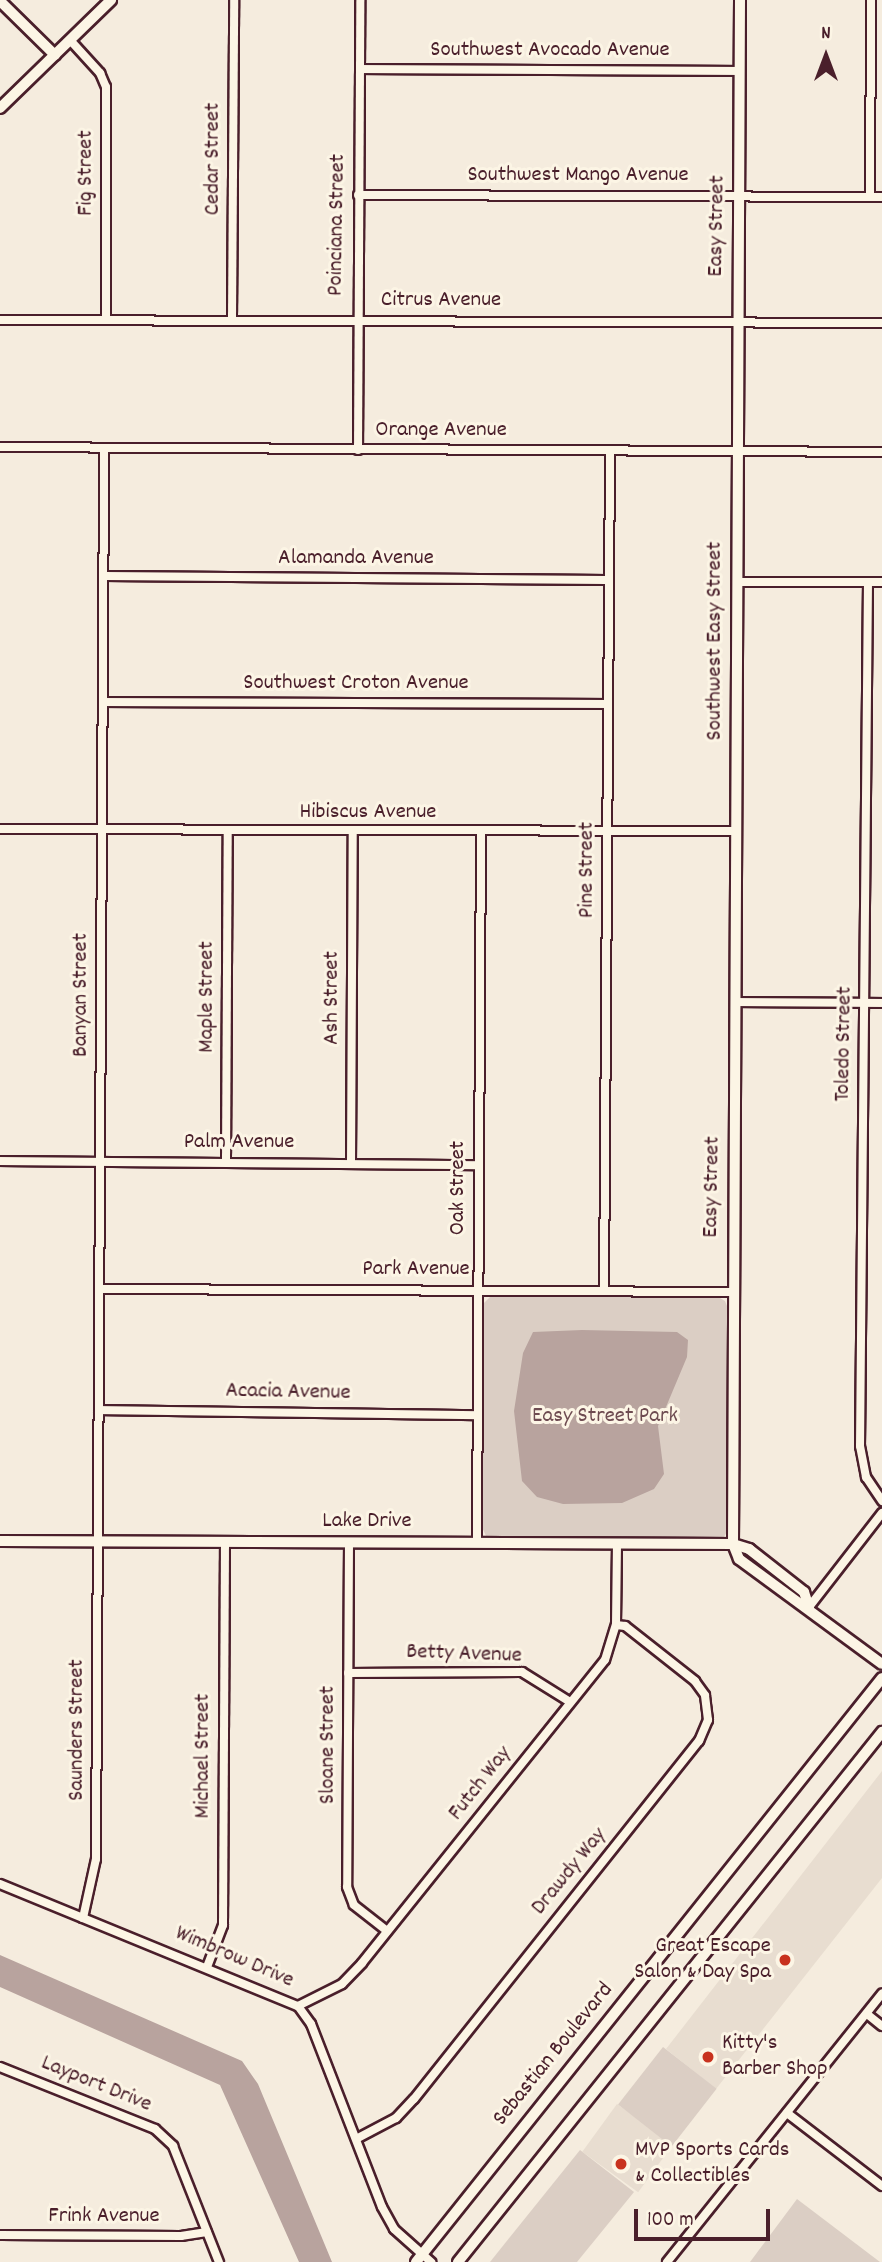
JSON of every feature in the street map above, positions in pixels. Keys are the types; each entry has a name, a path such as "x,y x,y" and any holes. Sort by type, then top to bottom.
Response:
{"street":[{"path":"0,108 111,0"},
{"name":"Cedar Street","path":"232,318 234,0"},
{"name":"Poinciana Street","path":"358,450 360,0"},
{"name":"Easy Street","path":"737,452 740,0"},
{"path":"870,197 871,0"},
{"path":"0,1 55,55"},
{"name":"Fig Street","path":"70,40 100,73 106,87 106,319"},
{"name":"Southwest Avocado Avenue","path":"360,69 740,71"},
{"name":"Southwest Mango Avenue","path":"358,195 882,197"},
{"name":"Citrus Avenue","path":"0,320 232,318 882,323"},
{"name":"Orange Avenue","path":"0,447 882,452"},
{"name":"Banyan Street","path":"99,1541 105,702 104,449"},
{"name":"Pine Street","path":"604,1290 608,834 606,580 610,451"},
{"name":"Southwest Easy Street","path":"736,831 737,452"},
{"name":"Alamanda Avenue","path":"105,576 606,580"},
{"path":"737,582 882,582"},
{"name":"Toledo Street","path":"868,582 860,1446 866,1477 882,1501"},
{"name":"Southwest Croton Avenue","path":"105,702 606,704"},
{"name":"Hibiscus Avenue","path":"0,829 608,834 736,831"},
{"name":"Easy Street","path":"733,1544 736,831"},
{"name":"Maple Street","path":"226,1162 228,832"},
{"name":"Ash Street","path":"351,1164 353,832"},
{"name":"Oak Street","path":"477,1543 481,832"},
{"path":"736,1002 882,1003"},
{"name":"Palm Avenue","path":"0,1161 478,1165"},
{"name":"Park Avenue","path":"100,1289 733,1292"},
{"name":"Acacia Avenue","path":"99,1410 476,1415"},
{"path":"809,1607 882,1513"},
{"name":"Lake Drive","path":"0,1541 733,1544"},
{"name":"Saunders Street","path":"83,1918 96,1859 99,1541"},
{"name":"Michael Street","path":"207,1967 223,1925 225,1542"},
{"name":"Sloane Street","path":"349,1542 347,1887 354,1905 387,1931"},
{"name":"Futch Way","path":"298,2006 342,1984 605,1660 616,1625 617,1544"},
{"path":"733,1544 738,1559 794,1603 809,1607 882,1664"},
{"name":"Drawdy Way","path":"356,2139 396,2118 414,2099 699,1741 708,1720 705,1695 695,1681 625,1626 616,1625"},
{"name":"Betty Avenue","path":"348,1673 522,1672 570,1702"},
{"name":"Sebastian Boulevard","path":"423,2259 882,1678"},
{"path":"458,2262 882,1732"},
{"name":"Wimbrow Drive","path":"0,1884 298,2006 311,2024 394,2229 423,2259"},
{"path":"667,2262 882,1994"},
{"path":"866,2014 882,2026"},
{"name":"Layport Drive","path":"0,2067 155,2129 173,2146 219,2262"},
{"path":"787,2113 882,2186"},
{"name":"Frink Avenue","path":"0,2235 181,2236 207,2232"}],"shaded area":[{"path":"533,1332 677,1332 688,1340 687,1357 658,1426 664,1474 654,1489 622,1503 563,1504 537,1497 522,1481 514,1411 523,1353"},
{"path":"882,1771 882,1878 716,2089 666,2049"},
{"path":"0,1955 242,2061 258,2084 332,2262 299,2262 220,2085 0,1987"},
{"path":"617,2104 673,2145 638,2192 582,2152"}],"green space":[{"name":"Easy Street Park","path":"494,1293 715,1295 725,1301 729,1311 728,1530 724,1537 493,1540 486,1536 481,1525 481,1306"},
{"path":"663,2047 717,2089 672,2146 618,2105"},
{"path":"580,2150 634,2192 577,2262 490,2262"},
{"path":"797,2199 880,2262 750,2262"}],"place":[{"name":"Great Escape Salon & Day Spa","path":"785,1960"},
{"name":"Kitty's Barber Shop","path":"708,2057"},
{"name":"MVP Sports Cards & Collectibles","path":"621,2164"}]}
